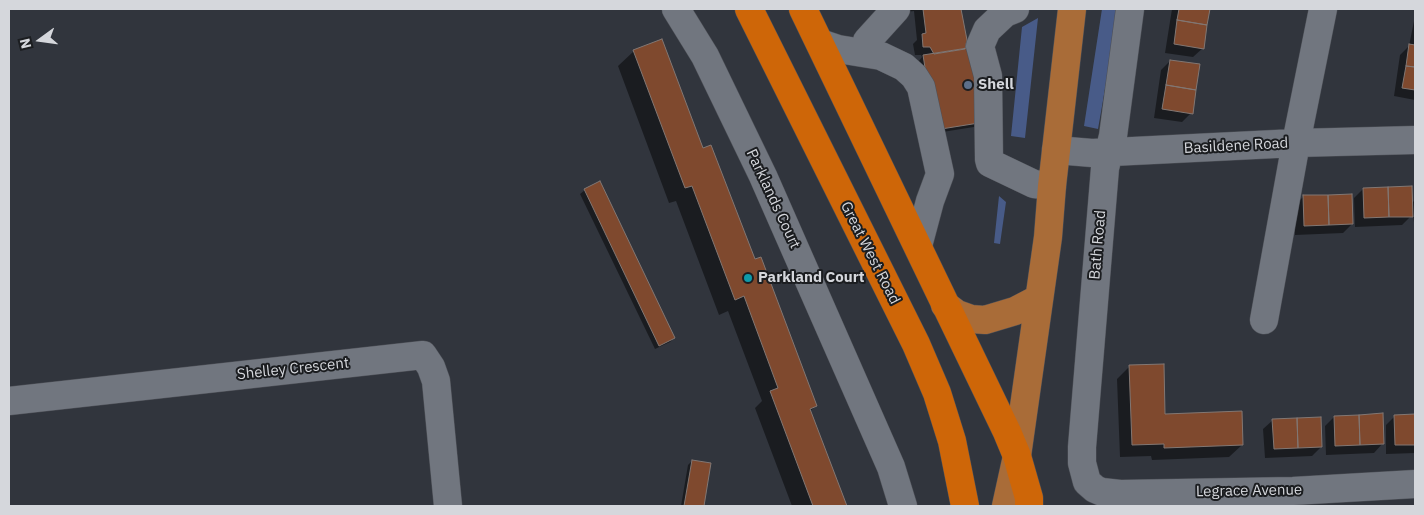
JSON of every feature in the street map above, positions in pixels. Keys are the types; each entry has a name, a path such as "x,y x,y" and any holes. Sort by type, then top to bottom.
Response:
{"highway":[{"name":"Great West Road","path":"748,9 916,344 936,393 952,441 965,506"},
{"path":"803,9 977,367 1017,456 1029,498 1029,506"}],"main road":[{"path":"1006,506 1017,456 1048,238 1072,9"},
{"path":"946,305 957,314 971,319 985,320 1015,311 1038,299"}],"street":[{"name":"Parklands Court","path":"676,9 705,56 763,176 887,458 904,506"},
{"path":"865,52 867,41 896,9"},
{"name":"Bath Road","path":"1087,482 1082,463 1082,447 1105,168 1113,136 1130,9"},
{"path":"1264,320 1296,143 1324,9"},
{"path":"1007,10 987,30 980,46 988,76 990,162 1034,184 1052,186"},
{"path":"820,43 838,49 881,56 904,67 914,76 921,87 940,174 930,201 918,246"},
{"name":"Basildene Road","path":"1056,150 1109,152 1296,143 1415,140"},
{"name":"Shelley Crescent","path":"9,401 423,355 431,367 436,381 448,506"},
{"name":"Legrace Avenue","path":"1087,482 1095,489 1109,493 1293,498 1415,484"}],"shaded area":[{"path":"1102,9 1119,9 1098,129 1084,126"},
{"path":"1038,18 1025,138 1011,136 1022,27"},
{"path":"999,196 1006,202 1000,244 994,243"}],"building":[{"path":"923,9 961,9 967,40 965,49 934,54 930,47 923,47 922,34 926,33"},
{"path":"1179,9 1210,9 1207,25 1177,20"},
{"path":"1177,20 1207,25 1204,49 1174,44"},
{"name":"Parkland Court","path":"662,39 703,148 711,145 755,259 761,257 817,406 810,409 847,506 813,506 770,391 778,388 744,296 735,300 692,186 685,188 633,50"},
{"path":"1409,44 1415,45 1415,67 1406,66"},
{"path":"974,47 985,122 935,130 923,55"},
{"path":"1170,60 1200,64 1196,90 1166,85"},
{"path":"1406,66 1415,67 1415,90 1402,88"},
{"path":"1166,85 1196,90 1193,114 1162,109"},
{"path":"600,181 675,338 659,346 584,189"},
{"path":"1412,186 1413,217 1389,217 1388,187"},
{"path":"1388,187 1389,217 1364,218 1363,188"},
{"path":"1352,194 1353,224 1329,225 1328,195"},
{"path":"1303,195 1328,195 1329,225 1304,226"},
{"path":"1164,364 1165,414 1242,411 1243,445 1164,448 1164,444 1132,445 1129,365"},
{"path":"1383,413 1384,444 1360,445 1359,415"},
{"path":"1415,414 1415,445 1395,445 1394,415"},
{"path":"1359,415 1360,445 1335,446 1334,416"},
{"path":"1321,417 1322,447 1298,448 1297,418"},
{"path":"1297,418 1298,448 1274,449 1272,419"},
{"path":"692,460 711,463 704,506 684,506"}],"place":[{"name":"Shell","path":"968,85"},
{"name":"Parkland Court","path":"748,278"}]}
